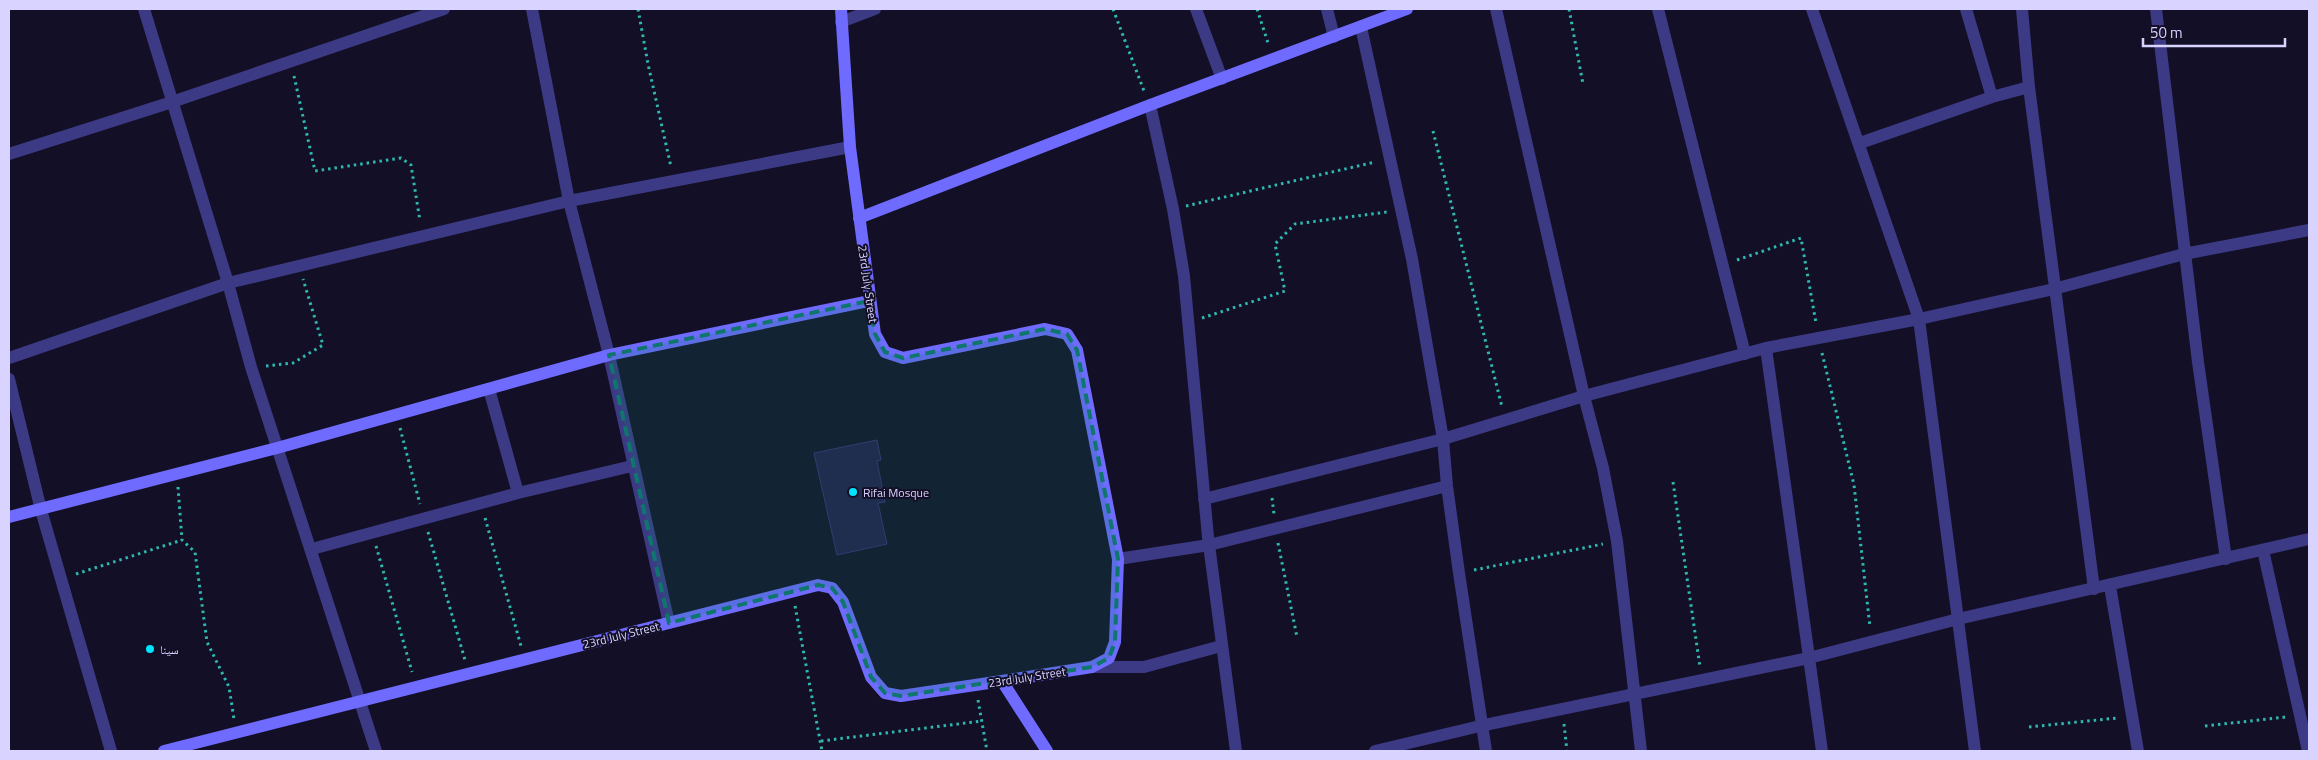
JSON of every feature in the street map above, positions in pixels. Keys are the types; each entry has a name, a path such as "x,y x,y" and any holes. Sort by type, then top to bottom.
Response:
{"street":[{"path":"144,9 228,283 251,368 362,702 376,751"},
{"path":"9,154 172,102 444,9"},
{"path":"532,9 569,201 609,355 632,466 669,623"},
{"path":"841,15 875,9"},
{"path":"1196,9 1222,79"},
{"path":"1327,9 1334,37"},
{"path":"859,218 1150,105 1407,9"},
{"path":"1496,9 1584,396 1603,468 1617,541 1641,751"},
{"path":"1658,9 1744,354"},
{"path":"1812,9 1860,143 1919,319 1975,751"},
{"path":"1966,9 1992,96"},
{"path":"2022,9 2028,87 2094,590"},
{"path":"2156,9 2184,254 2226,559"},
{"name":"23rd July Street","path":"164,751 236,731 362,702 792,590 818,585 832,588 843,602 871,677 885,692 902,696 976,685 1092,667 1109,658 1115,642 1118,559 1077,350 1067,334 1045,329 903,358 885,352 875,334 869,301 850,147 841,15"},
{"path":"1361,27 1402,210 1443,439 1447,486 1480,726 1486,751"},
{"path":"1860,143 1992,96 2028,87"},
{"path":"1150,105 1173,209 1190,322 1204,499 1221,646 1236,751"},
{"path":"9,358 228,283 569,201 850,147"},
{"path":"1204,499 1443,439 1584,396 1766,348 1919,319 2054,289 2184,254 2309,230"},
{"path":"9,518 397,416 609,355 869,301"},
{"path":"1766,348 1822,751"},
{"path":"9,379 40,510 111,751"},
{"path":"489,389 518,493"},
{"path":"312,549 518,493 632,466"},
{"path":"1118,559 1209,545 1276,530 1447,486"},
{"path":"1375,751 1480,726 1810,658 1958,619 2094,590 2309,539"},
{"path":"2263,550 2308,751"},
{"path":"2110,586 2138,751"},
{"path":"1092,667 1144,667 1221,646"},
{"path":"1002,681 1047,751"}],"path":[{"path":"638,9 674,180"},
{"path":"1113,9 1150,105"},
{"path":"1257,9 1274,60"},
{"path":"1569,9 1583,84"},
{"path":"291,61 315,171 401,158 411,165 422,236"},
{"path":"1434,131 1506,419"},
{"path":"1173,209 1390,159"},
{"path":"1190,322 1285,291 1275,244 1295,224 1402,210"},
{"path":"1722,266 1801,238 1818,337 1854,485 1872,643"},
{"path":"251,368 294,363 323,345 300,266"},
{"path":"397,416 424,518 469,673"},
{"path":"176,474 182,540 195,552 207,642 229,688 236,731"},
{"path":"1673,482 1701,680"},
{"path":"1269,483 1282,572 1297,637"},
{"path":"481,503 525,659"},
{"path":"372,533 416,687"},
{"path":"61,579 182,540"},
{"path":"1459,573 1617,541"},
{"path":"792,590 822,751"},
{"path":"976,685 987,751"},
{"path":"1563,709 1567,751"},
{"path":"2205,726 2300,715"},
{"path":"2029,727 2132,716"},
{"path":"821,741 982,721"}],"highlighted area":[{"path":"869,301 875,334 885,352 903,358 1045,329 1067,334 1077,350 1118,559 1115,642 1109,658 1092,667 901,696 885,693 871,677 843,602 832,588 818,585 669,623 609,355"}],"building":[{"name":"Rifai Mosque","path":"877,440 881,460 877,461 885,502 878,503 887,544 837,555 814,453"}],"place":[{"name":"Rifai Mosque","path":"853,492"},
{"name":"سينا","path":"150,649"}]}
